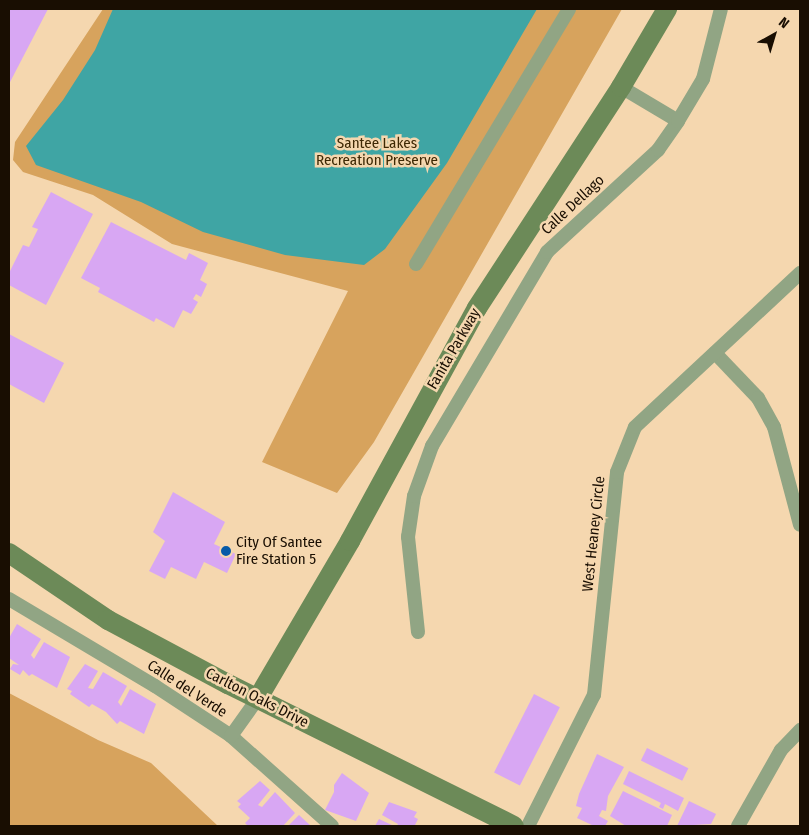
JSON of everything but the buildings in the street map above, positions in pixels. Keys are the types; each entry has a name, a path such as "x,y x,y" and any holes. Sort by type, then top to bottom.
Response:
{"street":[{"path":"416,264 570,9"},
{"name":"Fanita Parkway","path":"258,698 350,541 478,308 622,87 667,9"},
{"name":"Calle Dellago","path":"418,632 408,537 414,496 432,446 547,252 658,150 678,120 702,79 721,9"},
{"path":"622,87 678,120"},
{"name":"West Heaney Circle","path":"528,826 594,695 617,472 636,427 800,273"},
{"path":"715,353 758,398 774,427 800,525"},
{"name":"Carlton Oaks Drive","path":"9,553 108,620 258,698 514,826"},
{"name":"Calle del Verde","path":"9,599 155,686 231,736 332,826"},
{"path":"231,736 258,698"},
{"path":"738,826 781,750 800,730"}],"green space":[{"name":"Santee Lakes Recreation Preserve","path":"103,9 622,9 374,442 337,493 262,462 348,291 172,244 93,195 23,172 13,160 15,142"},
{"path":"9,693 98,740 151,763 218,826 9,826"}],"water":[{"name":"Santee Lakes Recreation Preserve","path":"113,9 537,9 447,163 385,249 364,265 285,255 203,232 141,202 36,165 26,146 63,100 95,50"}],"place":[{"name":"City Of Santee Fire Station 5","path":"226,551"}]}
